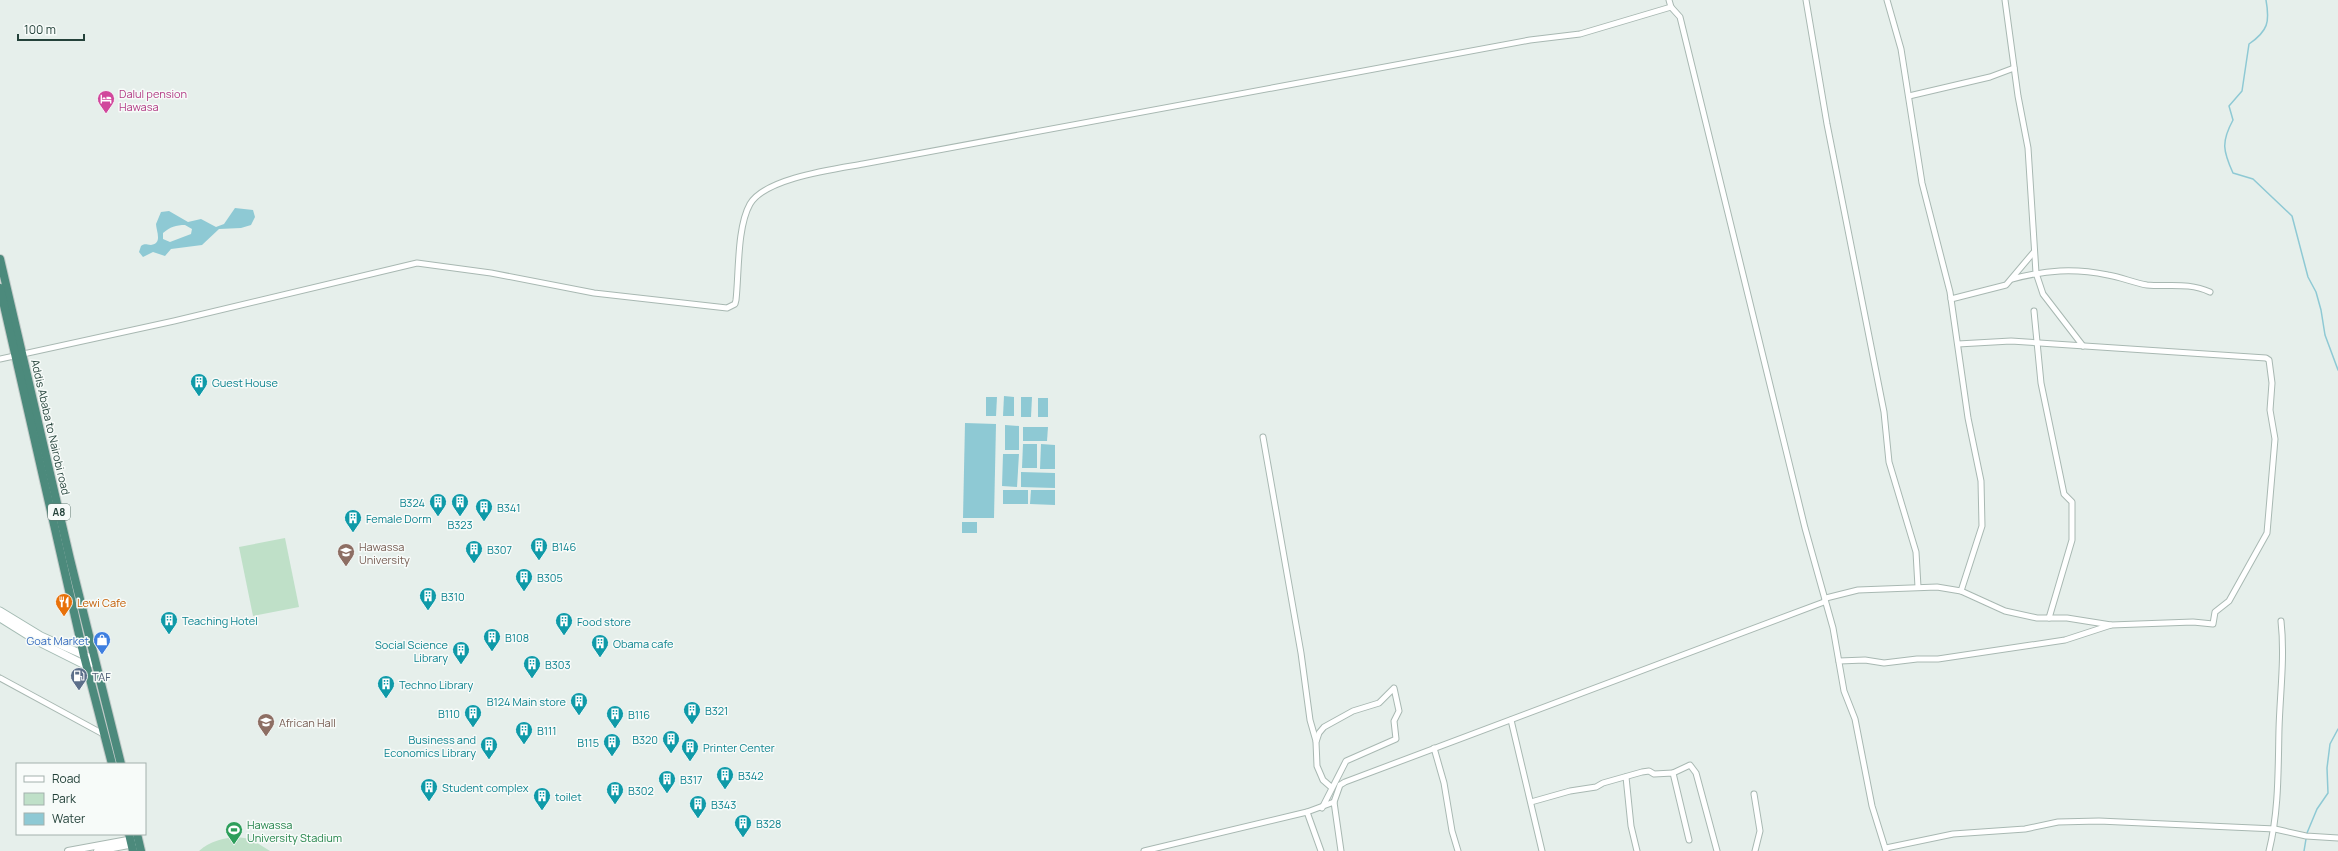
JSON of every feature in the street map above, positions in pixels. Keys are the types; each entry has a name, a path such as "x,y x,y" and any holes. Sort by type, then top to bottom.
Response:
{"highway":[{"name":"Addis Ababa to Nairobi road","path":"0,259 19,355 86,666 112,763"},
{"name":"Addis Ababa to Nairobi road","path":"0,288 19,355 121,763"}],"main road":[{"path":"0,611 39,638 95,660"},
{"path":"0,618 39,638 86,666 95,660"}],"street":[{"path":"1669,0 1671,7 1680,17 1824,602 1833,628 1844,691 1855,719 1872,806 1886,850 1953,834 2024,829 2064,822 2099,821 2275,829 2306,836 2338,838"},
{"path":"1806,0 1827,124 1882,404 1889,462 1916,552 1918,588"},
{"path":"1887,0 1901,49 1904,75 1910,96 1922,183 1943,259 1958,344 1968,418 1981,481 1983,513 1978,543 1961,591"},
{"path":"2005,0 2014,68 2028,148 2033,253 2036,273 2043,294 2083,346"},
{"path":"0,359 417,263 491,273 594,293 727,308 735,304 736,300 743,226 749,205 760,192 783,183 823,171 1530,40 1580,34 1671,7"},
{"path":"1910,96 1990,77 2014,68"},
{"path":"1951,300 2000,287 2012,279 2033,253"},
{"path":"2012,279 2036,273 2084,271 2122,277 2145,284 2187,284 2210,292"},
{"path":"2034,311 2042,383 2064,494 2072,502 2072,540 2049,618"},
{"path":"1341,851 1334,802 1340,785 1345,782 1824,602 1826,598 1858,590 1918,588 1961,591 2005,611 2027,616 2075,618 2111,624 2192,622 2213,624 2215,612 2229,601 2267,533 2275,453 2274,430 2270,410 2270,363 2266,358 2037,342 2006,341 1958,344"},
{"path":"1263,438 1301,652 1310,720 1316,742 1318,766 1323,780 1331,787"},
{"path":"2269,851 2275,829 2284,646 2282,621"},
{"path":"1839,661 1865,660 1884,663 1958,656 2065,640 2111,624"},
{"path":"0,679 105,735"},
{"path":"1316,742 1324,727 1353,711 1379,703 1394,688 1399,711 1394,721 1396,739 1346,760 1331,787 1322,808"},
{"path":"1511,720 1542,851"},
{"path":"1434,748 1444,783 1452,831 1458,851"},
{"path":"1531,802 1570,791 1596,787 1603,782 1649,772 1654,774 1673,773 1690,765 1696,773 1717,851"},
{"path":"1673,773 1688,840"},
{"path":"1626,777 1631,826 1637,851"},
{"path":"1754,794 1760,831 1755,851"},
{"path":"1144,851 1307,812 1322,808 1334,802"},
{"path":"1307,812 1321,851"},
{"path":"68,851 135,842"},
{"path":"97,851 135,842"}],"green space":[{"path":"285,538 299,607 253,616 239,547"},
{"name":"Hawassa University Stadium","path":"237,837 251,839 270,851 199,851 217,841"}],"water":[{"path":"235,208 253,210 255,217 251,225 241,228 219,229 202,245 171,249 165,256 153,252 143,257 139,252 141,246 145,244 155,244 157,242 158,236 156,224 161,212 169,211 188,222 201,219 216,227 224,224","holes":["185,225 192,229 191,234 170,242 163,239 163,233 173,227"]},
{"path":"1004,396 1014,397 1014,416 1003,416"},
{"path":"986,397 997,397 996,416 986,416"},
{"path":"1021,397 1032,397 1031,417 1021,417"},
{"path":"1038,398 1048,398 1048,417 1038,417"},
{"path":"965,423 996,424 994,518 963,518"},
{"path":"1005,425 1019,426 1019,450 1005,450"},
{"path":"1023,427 1048,427 1047,441 1023,441"},
{"path":"1023,444 1037,444 1037,468 1022,468"},
{"path":"1041,444 1055,445 1055,469 1040,469"},
{"path":"1003,454 1019,454 1017,487 1002,486"},
{"path":"1021,472 1055,473 1055,488 1021,487"},
{"path":"1003,490 1028,490 1028,504 1003,504"},
{"path":"1031,490 1055,490 1055,505 1030,504"},
{"path":"962,522 977,522 977,533 962,533"}],"waterway":[{"path":"2266,0 2268,14 2266,25 2260,35 2249,44 2242,91 2229,106 2233,120 2225,141 2225,152 2233,173 2253,179 2292,216 2308,277 2316,292 2321,310 2325,335 2338,370"},
{"path":"2304,851 2307,833 2317,809 2328,793 2327,768 2330,744 2338,729"}],"place":[{"name":"Dalul pension Hawasa","path":"106,114"},
{"name":"Guest House","path":"199,397"},
{"name":"B324","path":"438,517"},
{"name":"B323","path":"460,517"},
{"name":"B341","path":"484,522"},
{"name":"Female Dorm","path":"353,533"},
{"name":"B146","path":"539,561"},
{"name":"B307","path":"474,564"},
{"name":"Hawassa University","path":"346,567"},
{"name":"B305","path":"524,592"},
{"name":"B310","path":"428,611"},
{"name":"Lewi Cafe","path":"64,617"},
{"name":"Teaching Hotel","path":"169,635"},
{"name":"Food store","path":"564,636"},
{"name":"B108","path":"492,652"},
{"name":"Goat Market","path":"102,655"},
{"name":"Obama cafe","path":"600,658"},
{"name":"Social Science Library","path":"461,665"},
{"name":"B303","path":"532,679"},
{"name":"TAF","path":"79,691"},
{"name":"Techno Library","path":"386,699"},
{"name":"B124 Main store","path":"579,716"},
{"name":"B321","path":"692,725"},
{"name":"B110","path":"473,728"},
{"name":"B116","path":"615,729"},
{"name":"African Hall","path":"266,737"},
{"name":"B111","path":"524,745"},
{"name":"B320","path":"671,754"},
{"name":"B115","path":"612,757"},
{"name":"Business and Economics Library","path":"489,760"},
{"name":"Printer Center","path":"690,762"},
{"name":"B342","path":"725,790"},
{"name":"B317","path":"667,794"},
{"name":"Student complex","path":"429,802"},
{"name":"B302","path":"615,805"},
{"name":"toilet","path":"542,811"},
{"name":"B343","path":"698,819"},
{"name":"B328","path":"743,838"},
{"name":"Hawassa University Stadium","path":"234,845"}]}
